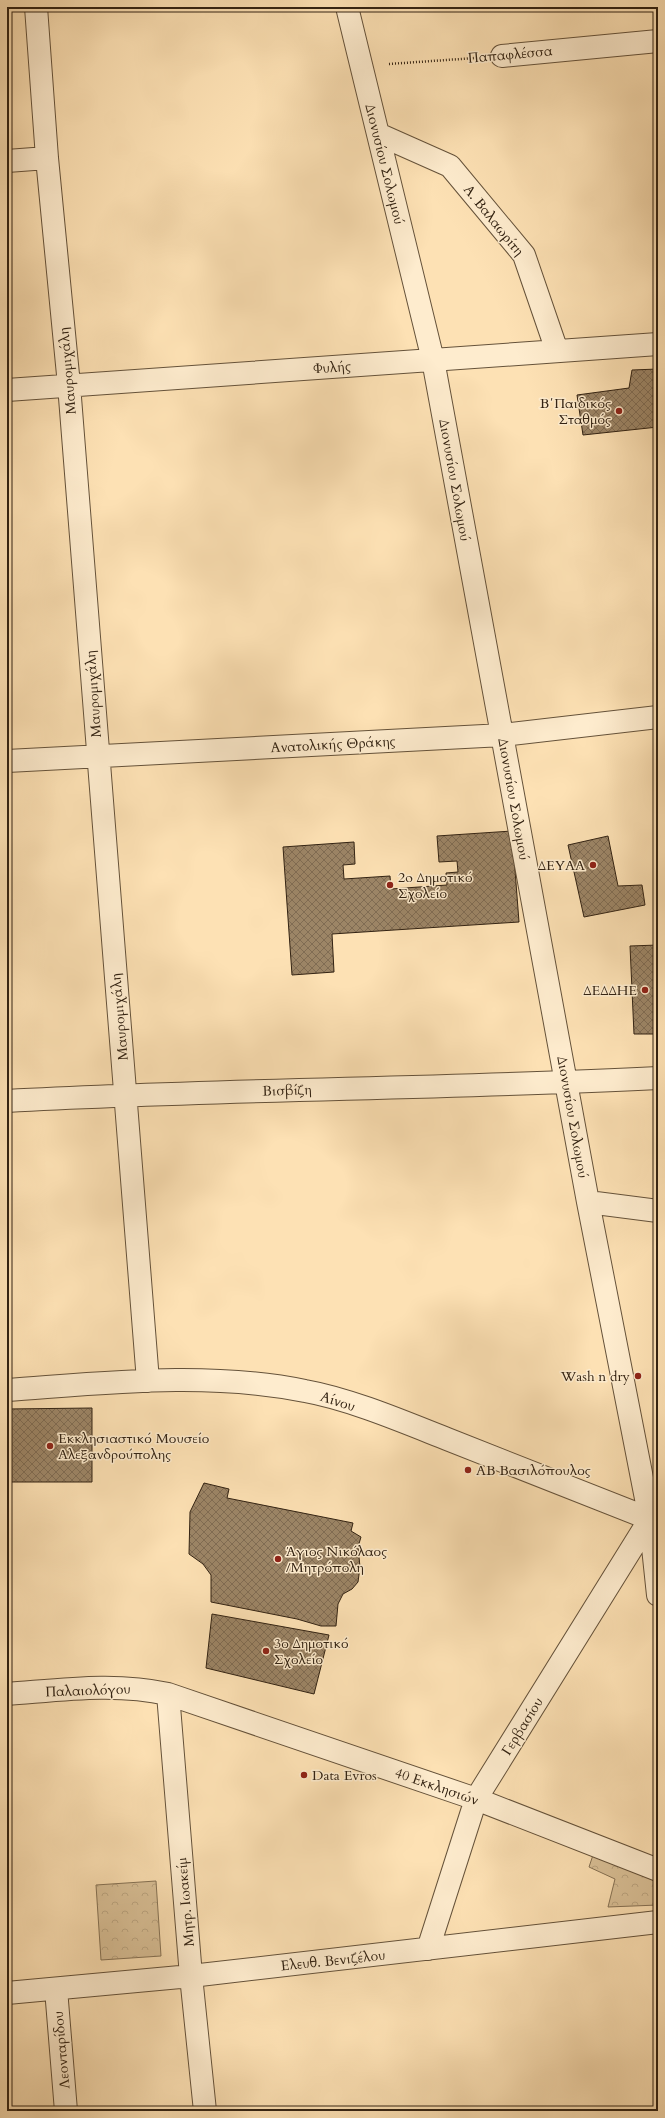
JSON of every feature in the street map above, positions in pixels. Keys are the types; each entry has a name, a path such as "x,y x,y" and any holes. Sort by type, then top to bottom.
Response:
{"street":[{"name":"Μαυρομιχάλη","path":"36,7 47,158 69,385 97,755 126,1094 148,1381"},
{"name":"Διονυσίου Σολωμού","path":"348,7 433,360 588,1202 654,1519 658,1595"},
{"name":"Παπαφλέσσα","path":"502,56 658,41"},
{"name":"Α. Βαλαωρίτη","path":"378,134 450,166 524,255 557,351"},
{"path":"7,161 47,158"},
{"name":"Φυλής","path":"7,390 658,344"},
{"name":"Ανατολικής Θράκης","path":"7,761 97,755 503,735 658,717"},
{"name":"Βισβίζη","path":"7,1101 126,1094 566,1082 658,1078"},
{"path":"588,1202 658,1211"},
{"name":"Αίνου","path":"7,1390 148,1381 229,1381 305,1391 416,1427 654,1519"},
{"name":"Γερβασίου","path":"428,1949 476,1799 654,1519"},
{"name":"Παλαιολόγου","path":"7,1694 106,1687 147,1689 168,1694"},
{"name":"40 Εκκλησιών","path":"168,1694 476,1799 658,1870"},
{"name":"Μητρ. Ιωακείμ","path":"168,1694 191,1976 205,2111"},
{"name":"Ελευθ. Βενιζέλου","path":"7,1993 191,1976 658,1922"},
{"name":"Λεονταρίδου","path":"56,1989 66,2111"}],"path":[{"name":"Παπαφλέσσα","path":"361,65 502,56"}],"green space":[{"path":"593,1855 658,1879 658,1905 608,1907 615,1879 589,1867"},
{"path":"156,1881 161,1956 101,1960 96,1885"}],"building":[{"name":"Β΄Παιδικός Σταθμός","path":"658,369 658,427 583,435 577,395 629,388 632,370"},
{"path":"512,831 519,922 332,934 334,972 292,975 283,847 354,842 355,864 343,865 344,879 390,876 391,889 447,885 446,873 458,872 457,861 439,862 437,836"},
{"name":"ΔΕΥΑΑ","path":"608,836 618,886 642,885 645,905 584,917 568,845"},
{"name":"ΔΕΔΔΗΕ","path":"658,945 658,1034 634,1034 630,946"},
{"name":"Εκκλησιαστικό Μουσείο Αλεξανδρούπολης","path":"92,1408 92,1482 7,1482 7,1409"},
{"name":"Άγιος Νικόλαος /Μητρόπολη","path":"204,1483 229,1489 227,1498 353,1523 351,1531 361,1537 358,1547 360,1567 358,1582 352,1589 343,1594 338,1604 336,1626 321,1626 297,1619 211,1602 211,1575 203,1564 189,1554 190,1512"},
{"name":"3ο Δημοτικό Σχολείο","path":"212,1614 329,1635 314,1694 206,1668"}],"place":[{"name":"Β΄Παιδικός Σταθμός","path":"619,411"},
{"name":"ΔΕΥΑΑ","path":"593,865"},
{"name":"2o Δημοτικό Σχολείο","path":"390,885"},
{"name":"ΔΕΔΔΗΕ","path":"645,990"},
{"name":"Wash n dry","path":"638,1376"},
{"name":"Εκκλησιαστικό Μουσείο Αλεξανδρούπολης","path":"50,1446"},
{"name":"ΑΒ Βασιλόπουλος","path":"468,1470"},
{"name":"Άγιος Νικόλαος /Μητρόπολη","path":"278,1559"},
{"name":"3ο Δημοτικό Σχολείο","path":"266,1651"},
{"name":"Data Evros","path":"304,1775"}]}
